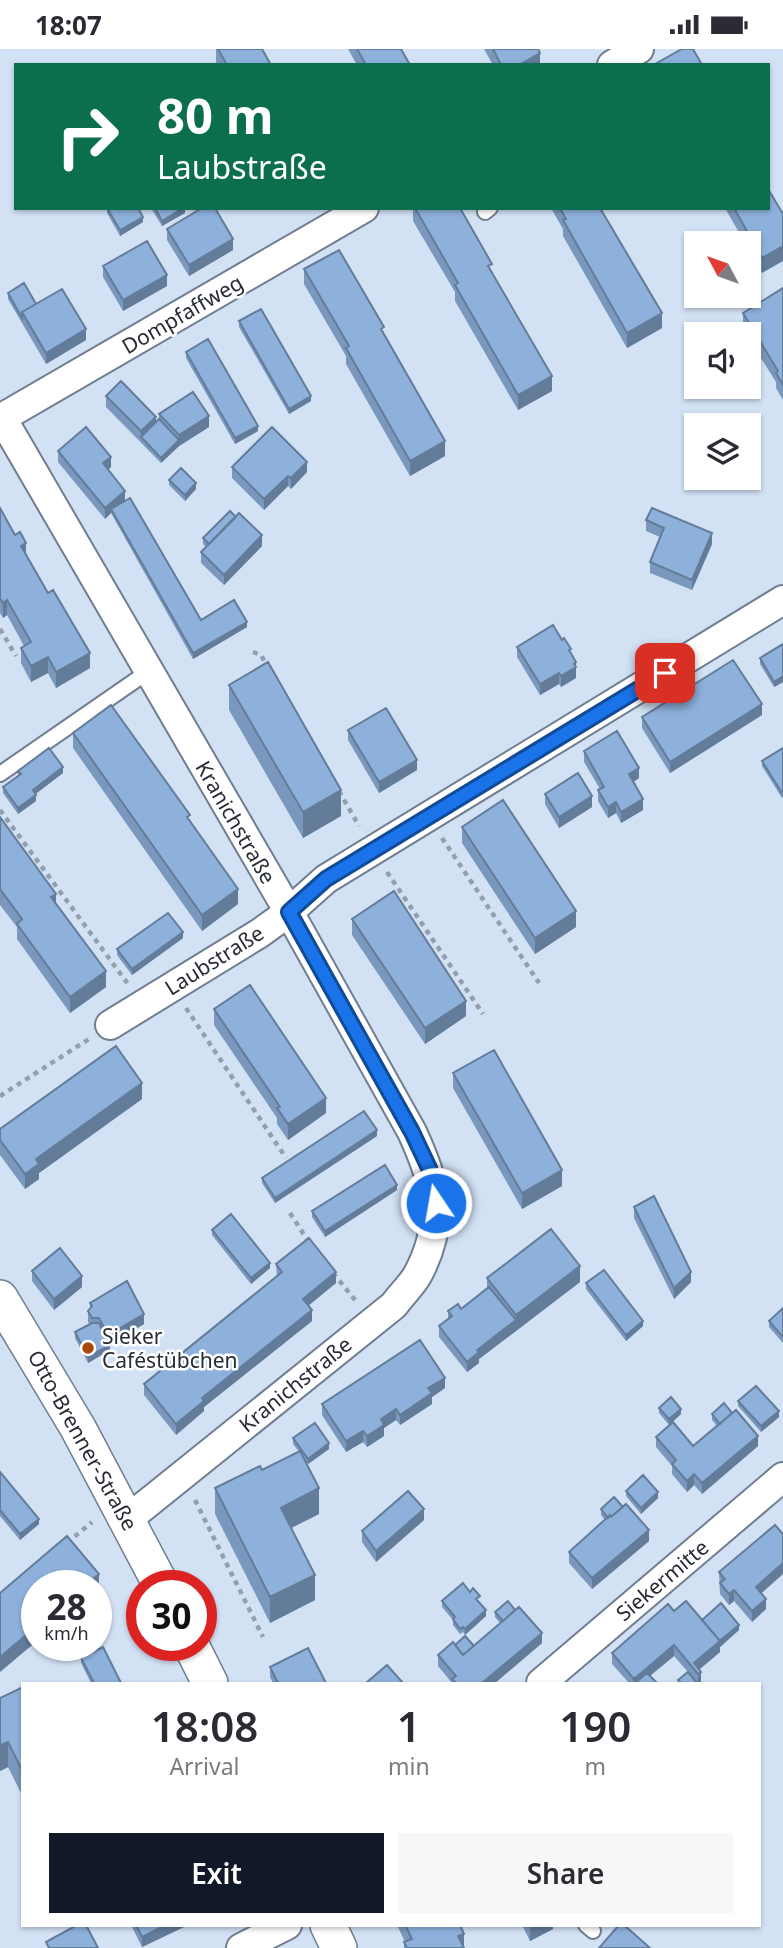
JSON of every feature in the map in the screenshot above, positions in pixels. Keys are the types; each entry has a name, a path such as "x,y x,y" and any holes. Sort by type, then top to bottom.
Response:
{"street":[{"path":"615,63 639,49"},
{"name":"Dompfaffweg","path":"1,419 361,210"},
{"name":"Kranichstraße","path":"1,419 289,912 412,1132 429,1168 436,1203 434,1231 417,1275 394,1305 182,1475 122,1510"},
{"name":"Laubstraße","path":"110,1025 260,933 289,912 326,879 783,600"},
{"name":"Otto-Brenner-Straße","path":"0,1298 78,1428 153,1570"},
{"name":"Siekermitte","path":"542,1682 783,1477"},
{"path":"199,1661 209,1682"},
{"path":"241,1948 283,1927"},
{"path":"329,1927 339,1948"}],"lane":[{"path":"0,774 149,671"}],"path":[{"path":"0,629 16,656"},
{"path":"253,652 261,655 274,678"},
{"path":"333,782 373,851 483,1014"},
{"path":"0,810 143,1005"},
{"path":"428,817 539,983"},
{"path":"172,987 286,1158"},
{"path":"0,1095 110,1025"},
{"path":"290,1213 316,1251"},
{"path":"332,1272 373,1322"},
{"path":"182,1475 263,1637"},
{"path":"58,1551 122,1510"}],"building":[{"path":"218,49 262,49 270,63 226,63"},
{"path":"357,49 401,49 409,63 365,63"},
{"path":"493,49 538,49 540,53 522,63 500,63"},
{"path":"682,49 693,49 701,63 657,63"},
{"path":"770,192 783,214 783,246 762,258 761,231 747,231 735,210 770,210"},
{"path":"108,210 139,210 143,217 120,230"},
{"path":"156,210 180,210 162,221"},
{"path":"199,210 216,210 233,239 189,265 167,229"},
{"path":"416,210 461,210 492,264 488,266 552,376 518,395 455,285 458,283"},
{"path":"561,210 601,210 662,313 627,333 563,220 566,219"},
{"path":"147,241 167,275 123,300 103,266"},
{"path":"339,250 445,441 410,461 346,348 349,346 304,269"},
{"path":"24,283 36,304 22,312 22,318 8,293"},
{"path":"783,288 783,385 761,343 761,322 748,322 743,313 751,308 761,308 761,302"},
{"path":"62,289 86,329 46,353 22,312"},
{"path":"261,309 311,396 289,409 239,321"},
{"path":"208,339 258,426 235,438 186,352"},
{"path":"121,381 156,417 141,431 106,396"},
{"path":"193,392 209,416 179,435 159,414"},
{"path":"159,419 179,440 161,458 141,437"},
{"path":"86,427 111,457 103,463 125,491 105,508 58,451"},
{"path":"272,427 307,462 264,499 232,467"},
{"path":"181,468 196,483 185,495 169,480"},
{"path":"130,498 201,620 234,600 247,622 193,653 111,509"},
{"path":"0,508 15,535 20,532 26,543 21,546 48,593 53,590 90,653 56,672 48,657 31,666 21,648 31,642 7,600 3,603 0,598"},
{"path":"652,508 712,533 692,580 650,562 664,528 646,520"},
{"path":"230,511 236,517 209,544 203,538"},
{"path":"239,513 262,535 224,575 201,552"},
{"path":"553,625 571,649 569,650 576,667 540,684 517,647"},
{"path":"783,644 783,676 774,682 760,658"},
{"path":"733,660 762,704 670,762 642,717"},
{"path":"268,662 341,790 303,812 229,685"},
{"path":"111,705 190,815 187,817 238,889 202,915 73,733"},
{"path":"386,708 417,760 379,782 348,730"},
{"path":"617,731 639,768 629,774 643,799 621,812 616,802 608,807 598,790 604,787 584,751"},
{"path":"49,748 63,767 33,790 36,795 18,808 3,787 21,774 18,771"},
{"path":"783,748 783,792 782,793 762,761"},
{"path":"578,773 592,796 559,817 545,794"},
{"path":"503,800 576,911 535,938 462,827"},
{"path":"0,817 56,894 51,897 106,971 70,997 17,924 22,919 0,889"},
{"path":"394,891 466,1001 425,1028 352,919"},
{"path":"168,913 183,932 132,969 117,949"},
{"path":"250,985 326,1098 288,1124 277,1108 280,1107 214,1009"},
{"path":"116,1046 142,1083 36,1159 39,1164 25,1174 0,1140 0,1129"},
{"path":"494,1050 562,1170 522,1193 453,1073"},
{"path":"364,1111 377,1130 275,1198 262,1178"},
{"path":"385,1165 397,1185 325,1231 312,1211"},
{"path":"654,1196 691,1272 674,1288 634,1207"},
{"path":"231,1214 270,1263 251,1278 212,1230"},
{"path":"551,1229 580,1266 516,1315 487,1278"},
{"path":"309,1238 336,1272 303,1299 312,1310 202,1398 204,1401 176,1424 144,1384 282,1272 276,1264"},
{"path":"60,1248 82,1276 54,1299 32,1271"},
{"path":"604,1270 643,1321 626,1335 586,1283"},
{"path":"127,1281 144,1314 108,1335 99,1318 92,1318 88,1311 92,1306 90,1303"},
{"path":"489,1287 516,1320 477,1350 479,1352 467,1362 439,1326 452,1316 448,1311 458,1304 461,1309"},
{"path":"783,1308 783,1337 769,1321"},
{"path":"92,1323 99,1323 110,1345 88,1357 75,1332"},
{"path":"420,1340 445,1378 428,1388 432,1393 400,1415 396,1409 381,1419 384,1425 367,1436 363,1431 346,1441 322,1404"},
{"path":"756,1386 779,1411 761,1426 738,1401"},
{"path":"671,1397 681,1409 669,1419 659,1408"},
{"path":"724,1403 732,1413 720,1424 712,1414"},
{"path":"736,1410 758,1436 702,1483 694,1474 687,1481 672,1464 676,1460 656,1437 673,1422 693,1446"},
{"path":"315,1423 329,1443 308,1459 293,1438"},
{"path":"300,1451 319,1488 281,1508 315,1575 270,1597 215,1488 260,1466 262,1470"},
{"path":"0,1472 39,1519 20,1534 0,1510"},
{"path":"643,1475 658,1492 641,1508 626,1491"},
{"path":"408,1491 424,1509 376,1551 362,1531"},
{"path":"614,1497 623,1507 608,1518 601,1509"},
{"path":"626,1504 649,1530 592,1578 569,1552"},
{"path":"775,1525 783,1534 783,1563 756,1587 766,1599 752,1611 734,1590 729,1594 720,1583 725,1579 719,1572"},
{"path":"67,1536 96,1570 27,1570"},
{"path":"21,1575 21,1639 0,1657 0,1593"},
{"path":"463,1583 470,1592 473,1588 480,1596 476,1599 486,1610 465,1629 460,1629 453,1619 455,1617 442,1601"},
{"path":"508,1601 515,1610 503,1621 495,1612"},
{"path":"686,1601 720,1641 694,1663 701,1672 698,1674 674,1645 634,1679 612,1653 668,1604 674,1611"},
{"path":"721,1603 739,1625 720,1641 702,1620"},
{"path":"519,1607 542,1633 483,1682 455,1682 452,1679 456,1676 438,1655 453,1642 463,1655"},
{"path":"465,1636 474,1646 463,1655 455,1645"},
{"path":"308,1648 325,1682 278,1682 270,1667"},
{"path":"83,1661 110,1661 120,1682 93,1682"},
{"path":"387,1665 402,1682 367,1682"},
{"path":"688,1672 696,1682 680,1682 678,1680"},
{"path":"647,1673 656,1682 636,1682"},
{"path":"21,1688 21,1768 8,1742 0,1745 0,1698"},
{"path":"73,1927 87,1927 98,1948 49,1948 46,1942"},
{"path":"137,1927 162,1927 142,1937"},
{"path":"406,1927 461,1927 464,1934 458,1936 464,1948 407,1948 404,1942 412,1939"},
{"path":"617,1927 626,1927 650,1948 599,1948"}],"place":[{"name":"Sieker Caféstübchen","path":"88,1348"}],"route":[{"path":"436,1203 429,1168 412,1132 289,912 326,879 665,673"}]}
